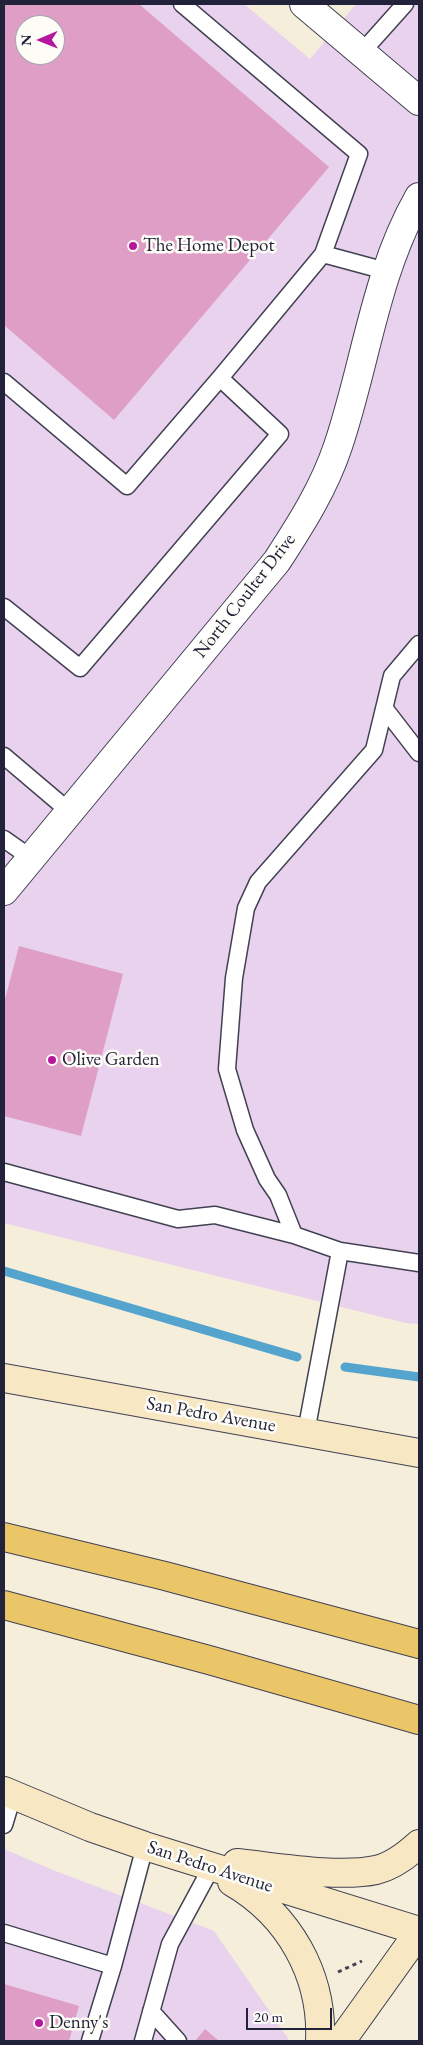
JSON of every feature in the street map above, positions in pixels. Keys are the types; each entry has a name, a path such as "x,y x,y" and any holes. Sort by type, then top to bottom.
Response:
{"highway":[{"path":"4,1524 63,1551"},
{"path":"4,1537 419,1644"},
{"path":"4,1605 226,1665 415,1719"}],"main road":[{"name":"San Pedro Avenue","path":"4,1378 419,1453"},
{"name":"San Pedro Avenue","path":"8,1793 90,1827 145,1846 419,1932"},
{"path":"181,1858 310,1870 369,1871 383,1868 397,1861 419,1844"},
{"path":"181,1858 210,1870 257,1898 296,1943 308,1965 316,1994 320,2017 320,2041"},
{"path":"341,2041 419,1932"}],"street":[{"path":"304,4 419,101"},
{"name":"North Coulter Drive","path":"4,891 278,561 314,504 338,447 386,272 404,222 419,197"}],"lane":[{"path":"4,382 127,486 323,254 359,154 182,4"},
{"path":"362,52 405,4"},
{"path":"323,254 386,272"},
{"path":"4,608 80,668 280,434 220,378"},
{"path":"294,1235 278,1195 267,1179 245,1130 228,1069 236,969 246,908 258,882 374,750 392,676 419,644"},
{"path":"385,710 419,753"},
{"path":"4,756 70,812"},
{"path":"4,839 31,858"},
{"path":"4,1172 178,1219 215,1215 294,1235 340,1251 419,1264"},
{"path":"306,1432 340,1251"},
{"path":"4,1825 8,1793"},
{"path":"90,2041 114,1966 145,1846"},
{"path":"142,2041 170,1944 210,1870"},
{"path":"4,1933 114,1966"},
{"path":"151,2011 178,2041"}],"path":[{"path":"332,1974 369,1958"}],"shaded area":[{"path":"4,4 244,4 310,59 356,4 419,4 419,1324 406,1323 4,1223"},
{"path":"4,1849 53,1870 214,1931 288,2038 287,2041 4,2041"}],"building":[{"name":"The Home Depot","path":"4,4 139,4 329,167 114,420 4,325"},
{"name":"Olive Garden","path":"19,946 123,974 81,1136 4,1116 4,1003"},
{"name":"Denny's","path":"4,1984 79,2006 69,2041 4,2041"},
{"path":"205,2029 219,2041 195,2041"}],"waterway":[{"path":"4,1271 297,1357"},
{"path":"345,1367 419,1377"}],"place":[{"name":"The Home Depot","path":"133,246"},
{"name":"Olive Garden","path":"52,1060"},
{"name":"Denny's","path":"39,2023"}]}
